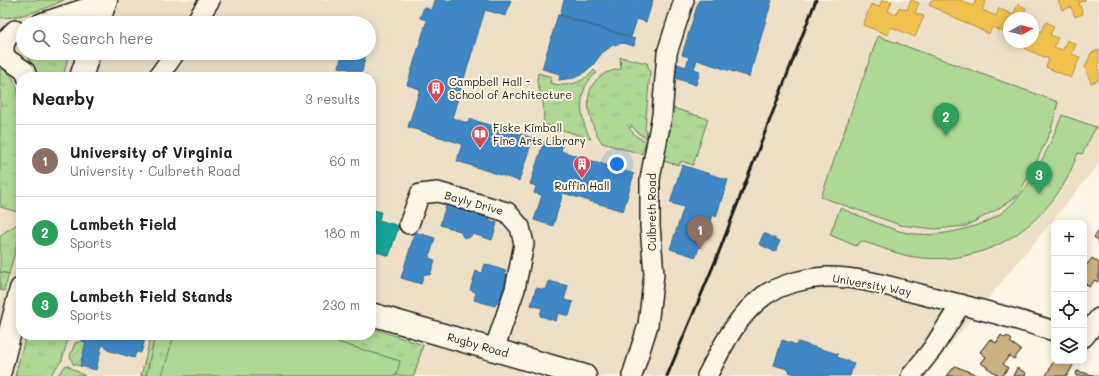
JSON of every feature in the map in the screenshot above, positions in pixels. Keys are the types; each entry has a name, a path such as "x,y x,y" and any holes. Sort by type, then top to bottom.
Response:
{"main road":[{"path":"100,16 105,1"},
{"path":"83,72 87,60"},
{"path":"0,371 16,309"},
{"name":"Rugby Road","path":"376,315 585,376"}],"street":[{"path":"200,16 210,0"},
{"name":"Culbreth Road","path":"632,376 648,325 654,274 650,226 650,179 662,115 667,53 684,0"},
{"path":"61,16 105,1"},
{"path":"13,30 7,38 3,55 25,72"},
{"path":"162,72 170,60"},
{"name":"Bayly Drive","path":"410,224 420,194 438,192 507,212 520,227 524,244 515,289 494,350"},
{"name":"University Way","path":"708,376 734,328 748,311 765,295 778,288 801,281 827,277 847,278 961,304 1051,330"},
{"path":"911,376 933,348 961,304"},
{"path":"1087,333 1099,318"},
{"path":"1087,341 1099,344"}],"shaded area":[{"path":"0,0 1099,0 1099,164 1053,220 1051,220 1051,222 924,376 583,376 527,360 522,376 0,376"}],"green space":[{"path":"0,0 64,0 33,12 0,18"},
{"path":"878,36 1058,102 1051,130 1032,171 1017,196 996,210 966,226 935,229 900,225 821,197"},
{"path":"620,57 647,63 650,72 645,129 647,132 646,138 639,134 632,126 629,128 637,137 646,141 642,154 602,143 591,121 589,98 591,87 597,79 607,73 621,69"},
{"path":"29,60 67,60 64,72 35,72"},
{"path":"0,66 13,78 16,85 16,212 0,207"},
{"path":"594,70 597,73 590,79 586,87 582,104 584,123 591,139 544,124 543,103 537,81 538,73 552,77 550,83 568,85 580,81"},
{"path":"673,108 708,119 693,165 681,161 679,165 663,161 671,126"},
{"path":"1062,115 1096,127 1082,154 1078,153 1069,175 1049,205 1034,221 1017,234 998,244 979,252 958,257 937,259 907,256 861,241 856,246 830,235 840,208 895,230 917,234 939,234 953,232 994,218 1006,209 1027,186 1043,158"},
{"path":"16,225 16,248 9,274 0,272 0,235"},
{"path":"0,272 9,274 4,291 0,290"},
{"path":"376,330 423,345 414,376 146,376 154,340 376,340"},
{"path":"25,340 68,340 62,360 50,376 15,376"},
{"path":"150,340 154,340 146,376 141,376"},
{"path":"173,340 331,340 400,361 396,376 162,376"},
{"path":"82,341 86,342 80,366 73,364 70,356 75,343"},
{"path":"66,365 85,376 57,376"}],"building: Homes":[{"path":"882,0 892,1 888,11 896,15 899,7 907,10 911,0 919,3 915,13 924,16 915,37 891,27 888,35 863,25 871,4 879,7"},
{"path":"931,0 960,0 973,6 976,0 986,0 982,10 996,16 999,8 1007,12 1003,12 1003,32 992,27 989,34 929,5"},
{"path":"1058,0 1086,0 1079,3 1083,14 1075,17 1071,7 1062,10"},
{"path":"1018,4 1026,8 1024,12 1014,12"},
{"path":"1046,22 1054,26 1050,35 1058,38 1054,47 1063,50 1067,40 1076,44 1072,54 1080,57 1071,78 1046,67 1049,59 1025,49 1039,48 1039,31 1041,32"},
{"path":"1099,50 1099,80 1091,83 1085,68 1091,53"}],"building: Schools":[{"name":"Campbell Hall - School of Architecture","path":"434,0 511,0 506,16 485,10 452,118 468,123 470,119 533,138 519,181 457,161 462,144 408,127 420,89 407,85 427,20 420,18 424,7 431,10"},
{"path":"564,0 653,0 646,22 637,19 631,37 560,15"},
{"path":"699,0 772,0 749,77 697,60 694,69 700,71 696,85 675,78 677,64 686,67 689,57 682,55"},
{"path":"558,15 635,39 634,46 623,43 613,45 602,53 593,65 581,75 574,78 559,80 560,74 542,69"},
{"path":"340,60 365,60 362,72 339,67"},
{"name":"Ruffin Hall","path":"544,141 562,146 561,151 634,174 623,211 563,193 553,226 534,220 542,195 534,193 536,186 530,184"},
{"path":"682,165 728,180 716,217 713,215 706,236 703,235 696,257 670,249 684,207 670,203"},
{"path":"446,205 489,218 488,220 497,223 492,240 473,234 469,238 463,237 460,231 440,225"},
{"path":"415,232 435,238 429,258 435,260 430,275 424,274 421,284 401,278"},
{"path":"764,233 780,241 775,252 759,244"},
{"path":"485,264 506,271 505,274 511,276 502,305 496,303 495,306 474,300 476,292 470,290 476,271 482,273"},
{"path":"549,281 568,286 564,300 573,302 569,316 558,313 556,321 540,316 542,308 531,305 536,288 546,290"},
{"path":"145,340 141,353 136,352 134,358 107,350 107,347 102,345 96,370 80,366 86,342 82,341"},
{"path":"782,340 797,345 798,342 838,354 837,357 854,363 850,376 800,376 789,372 790,370 774,365"}],"building: Public":[{"path":"376,210 381,212 379,220 399,226 389,256 376,252"}],"building: Other":[{"path":"1099,231 1099,241 1094,237"},
{"path":"1092,258 1099,263 1099,280 1097,282 1095,280 1089,287 1087,285 1087,264"},
{"path":"1001,335 1005,338 1007,336 1012,340 1010,342 1021,350 1014,359 1009,356 1003,364 1008,368 1002,376 999,376 981,363 986,357 980,352 990,339 996,343"},
{"path":"1052,364 1073,364 1067,376 1046,376"},
{"path":"955,366 980,376 947,376"},
{"path":"1017,368 1026,373 1025,376 1013,376"},
{"path":"1077,371 1097,376 1076,376"}],"railway":[{"path":"667,376 717,257 816,0"}],"place":[{"name":"Campbell Hall - School of Architecture","path":"436,103"},
{"name":"Lambeth Field","path":"946,136"},
{"name":"Fiske Kimball Fine Arts Library","path":"480,149"},
{"name":"Ruffin Hall","path":"582,179"},
{"name":"Lambeth Field Stands","path":"1039,194"},
{"name":"University of Virginia","path":"700,249"}]}
